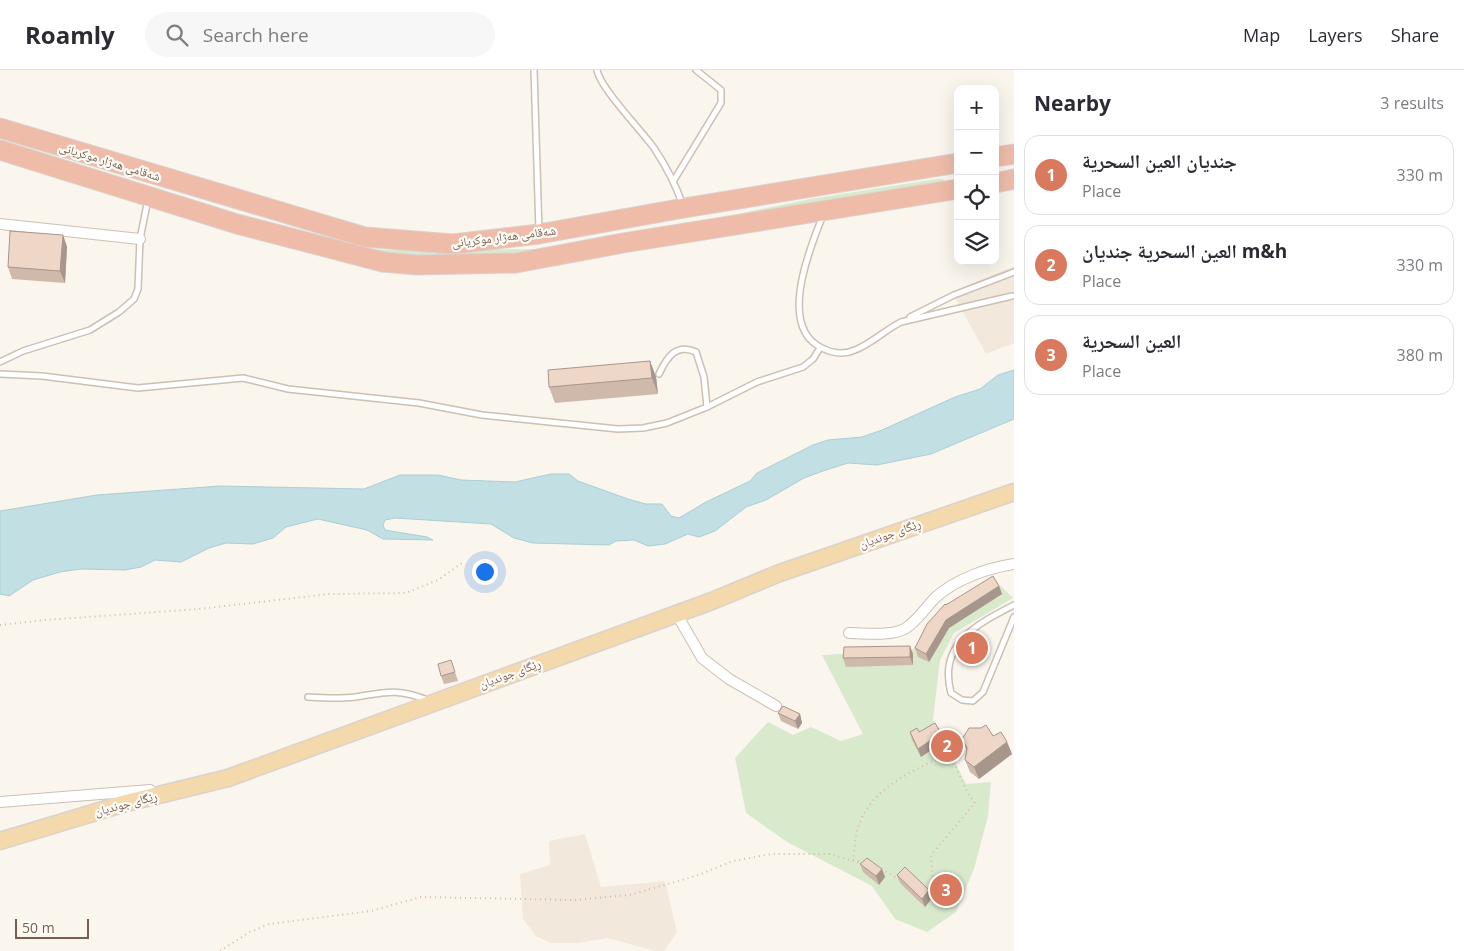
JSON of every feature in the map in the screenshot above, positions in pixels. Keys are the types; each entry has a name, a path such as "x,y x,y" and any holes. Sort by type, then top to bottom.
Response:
{"highway":[{"name":"شەقامی ھەژار موکریانی","path":"0,128 365,237 453,244 540,234 684,208 954,164"},
{"name":"شەقامی ھەژار موکریانی","path":"0,150 237,224 383,262 417,266 516,263 954,190"},
{"path":"999,156 1014,154"},
{"path":"999,181 1014,179"}],"main road":[{"name":"ڕێگای جوندیان","path":"0,841 126,804 228,778 777,574 1014,492"}],"street":[{"path":"0,224 140,239"},
{"path":"849,633 896,632 906,628 938,596 969,577 997,567 1014,564"},
{"path":"676,613 702,658 729,679 776,706"},
{"path":"0,802 118,794 228,778"}],"lane":[{"path":"534,70 540,234"},
{"path":"597,70 604,83 654,148 674,180 684,208"},
{"path":"674,180 722,103 722,90 696,70"},
{"path":"0,362 23,351 90,330 120,312 134,299 138,289 140,239 148,196"},
{"path":"825,210 810,248 800,286 803,328 807,338 829,352 843,353 856,350 885,330 954,295 1014,272"},
{"path":"900,322 1012,296"},
{"path":"0,374 42,376 138,388 243,378 288,389 419,402 482,415 618,429 643,428 666,423 707,407 757,382 803,367 813,359 820,348"},
{"path":"659,374 666,359 674,351 689,349 696,352 704,377 707,407"},
{"path":"1014,605 961,638 949,658 947,678 952,693 962,700 973,701 983,692 1014,617"},
{"path":"308,697 339,698 391,691 408,693 433,702"}],"path":[{"path":"0,625 36,620 190,610 329,594 406,593 438,580 462,563"},
{"path":"220,951 244,935 269,924 371,911 421,898 575,900 649,891 696,876 733,861 751,857 829,854 852,860 873,864 900,878 908,871 929,890 933,882 931,855 975,803 967,792 950,753 916,769 870,803 859,823 852,860"},
{"path":"852,860 860,863"}],"shaded area":[{"path":"1014,266 1014,343 986,354 952,292"},
{"path":"585,834 601,887 665,881 677,932 664,951 656,951 607,938 578,943 551,943 536,936 523,919 520,874 550,865 549,841"}],"green space":[{"path":"0,140 238,216 367,249 542,249 700,222 810,199 936,179 943,179 944,182 544,258 391,260 0,148"},
{"path":"1000,585 1013,598 954,633 940,660 933,720 966,784 991,782 988,816 974,869 956,912 927,932 895,919 872,886 787,842 746,813 735,758 768,722 793,735 811,727 841,741 863,734 822,655 912,650 920,641"}],"water":[{"path":"1014,370 1014,419 931,454 877,465 848,463 804,478 766,500 746,507 715,531 699,537 688,534 665,544 648,546 634,540 616,541 609,545 533,543 514,538 491,524 395,518 385,520 383,525 385,530 427,537 433,540 383,539 367,530 318,519 286,527 273,538 253,544 226,543 209,548 181,562 155,560 141,567 125,570 81,569 60,572 33,580 9,596 0,594 0,511 97,495 220,486 364,489 400,475 438,475 461,480 515,482 551,474 569,474 578,481 628,499 646,504 662,504 671,516 679,518 706,502 750,481 757,473 813,445 828,440 862,437 882,430 955,397 980,389 998,375"}],"building":[{"path":"10,231 63,235 60,271 8,267"},
{"path":"650,361 652,378 549,387 548,370"},
{"path":"993,576 999,586 946,620 926,654 915,648 927,624 945,604"},
{"path":"910,646 910,657 843,658 844,647"},
{"path":"451,660 455,672 441,676 438,664"},
{"path":"783,706 800,714 795,721 778,713"},
{"path":"935,723 941,733 918,749 910,732 917,728 919,732"},
{"path":"986,725 993,736 1001,732 1007,742 974,767 965,760 967,748 962,739 969,728 981,728"},
{"path":"867,858 882,869 876,876 860,864"},
{"path":"905,867 929,890 922,899 897,875"}],"place":[{"name":"جنديان العين السحرية","path":"972,648"},
{"name":"العين السحرية جنديان m&h","path":"947,746"},
{"name":"العين السحرية","path":"946,890"}]}
